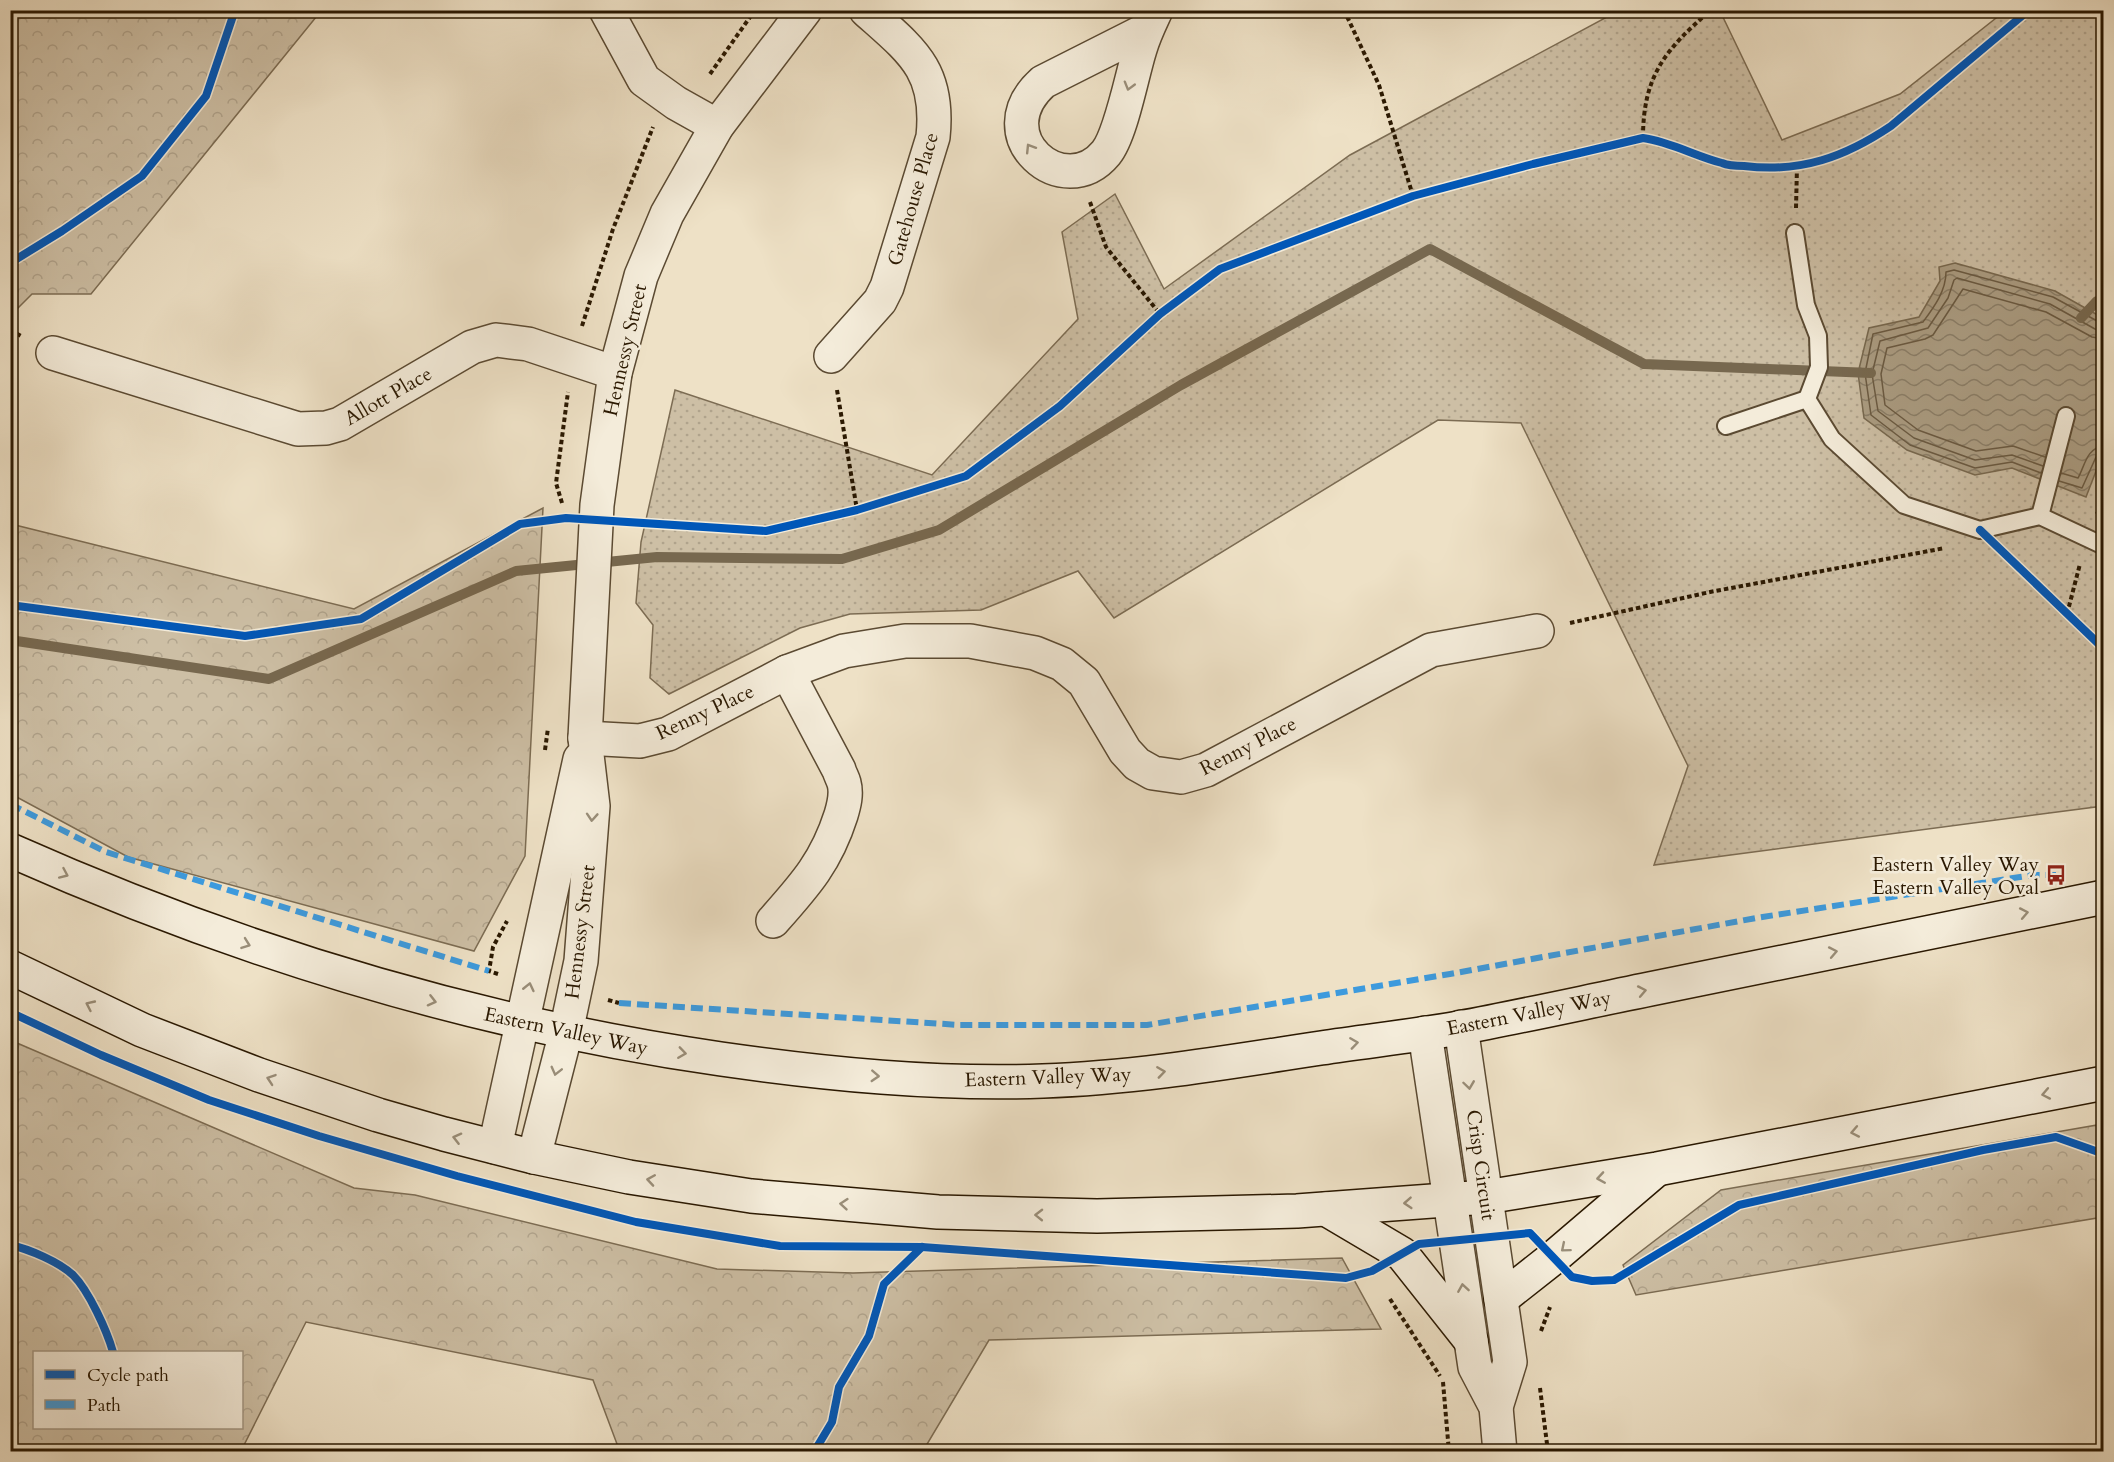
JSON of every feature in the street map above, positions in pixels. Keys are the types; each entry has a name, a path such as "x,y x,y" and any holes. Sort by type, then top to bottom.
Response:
{"street":[{"path":"606,10 644,80 676,103 717,126"},
{"name":"Hennessy Street","path":"534,1157 566,1032 581,961 593,806 585,738 597,505 615,373 645,266 667,214 717,126 805,10"},
{"name":"Gatehouse Place","path":"831,356 880,301 887,287 933,137 933,98 922,67 912,52 866,10"},
{"path":"1151,20 1112,144 1099,161 1079,170 1067,171 1055,169 1035,157 1023,136 1021,124 1026,100 1043,82 1151,20"},
{"name":"Allott Place","path":"53,353 298,429 309,430 340,424 472,347 496,340 528,344 615,373"},
{"name":"Renny Place","path":"585,738 640,741 668,734 787,672 844,651 905,641 970,641 1035,653 1062,664 1084,682 1125,751 1137,764 1154,773 1181,777 1206,770 1431,650 1537,631"},
{"path":"773,921 807,884 833,841 845,801 844,783 787,672"},
{"name":"Hennessy Street","path":"495,1147 585,738"},
{"name":"Eastern Valley Way","path":"10,850 182,921 292,960 406,994 521,1024 649,1049 850,1075 941,1080 1040,1081 1134,1076 1425,1033 2103,897"},
{"path":"10,967 142,1030 259,1075 378,1115 495,1147 629,1177 751,1196 938,1212 1097,1216 1326,1209 1486,1197 1657,1169 2103,1083"},
{"name":"Crisp Circuit","path":"1461,1027 1510,1362 1496,1407 1500,1452"},
{"name":"Crisp Circuit","path":"1425,1033 1475,1367 1496,1407"},
{"path":"1501,1299 1657,1169"},
{"path":"1326,1209 1402,1254 1471,1341"}],"lane":[{"path":"1795,233 1806,305 1818,336 1819,367 1807,399"},
{"path":"1726,426 1807,399"},
{"path":"1807,399 1832,439 1904,505 1980,530 2040,516 2103,546"},
{"path":"2040,516 2066,417"}],"path":[{"path":"1344,10 1379,85 1413,196"},
{"path":"1643,138 1645,106 1658,69 1682,35 1711,10"},
{"path":"1632,140 1652,139"},
{"path":"1787,168 1802,165 1795,233"},
{"path":"1079,170 1106,248 1160,314"},
{"path":"1403,200 1424,193"},
{"path":"1151,321 1168,307"},
{"path":"831,356 857,510"},
{"path":"845,512 868,506"},
{"path":"1537,631 1710,591 1953,546 1980,530"},
{"path":"2067,614 2087,537"},
{"path":"2058,605 2074,621"},
{"path":"1385,1290 1442,1379 1449,1452"}],"green space":[{"path":"11,10 321,11 91,294 32,294 11,315"},
{"path":"1618,11 1720,11 1782,140 1900,94 2005,11 2103,11 2103,806 1654,865 1688,766 1521,423 1438,420 1114,618 1078,571 981,610 850,614 800,628 669,694 650,678 653,625 636,603 641,542 675,390 932,475 1078,319 1062,232 1115,194 1164,289 1350,155"},
{"path":"543,508 525,856 474,951 128,857 11,794 11,524 354,609"},
{"path":"10,1040 354,1188 415,1195 717,1269 853,1273 1342,1258 1381,1329 989,1340 923,1451 620,1452 593,1380 306,1322 241,1451 11,1451"},
{"path":"2103,1124 2103,1217 1636,1295 1623,1265 1721,1190"}],"water":[{"path":"1955,263 2055,291 2103,318 2103,453 2086,497 2012,468 1975,475 1907,450 1864,418 1858,373 1869,328 1919,317 1940,281 1939,267"}],"waterway":[{"path":"10,640 269,679 516,571 657,557 842,559 939,530 1181,385 1430,249 1644,364 1871,373"},
{"path":"2081,318 2097,301 2104,304"}],"marked path":[{"path":"10,804 106,852 489,971"},
{"path":"619,1003 960,1025 1147,1025 1450,974 1756,918 2033,875 2056,875"}],"cycle path":[{"path":"10,263 62,231 142,176 206,96 235,10"},
{"path":"10,605 245,636 361,619 520,524 566,518 766,531 857,510 966,476 1060,406 1160,314 1220,269 1413,196 1643,138 1733,166 1785,167 1822,160 1857,146 1891,126 2029,10"},
{"path":"1980,530 2104,649"},
{"path":"10,1012 101,1055 209,1100 319,1136 457,1176 636,1222 780,1246 922,1247 1346,1278 1372,1271 1419,1244 1530,1233 1572,1277 1592,1281 1614,1280 1739,1205 1983,1150 2056,1137 2104,1154"},
{"path":"10,1245 60,1265 73,1275 97,1312 113,1351"},
{"path":"814,1452 832,1422 839,1387 869,1336 884,1284 922,1247"}],"place":[{"name":"Eastern Valley Way Eastern Valley Oval","path":"2056,875"}]}
